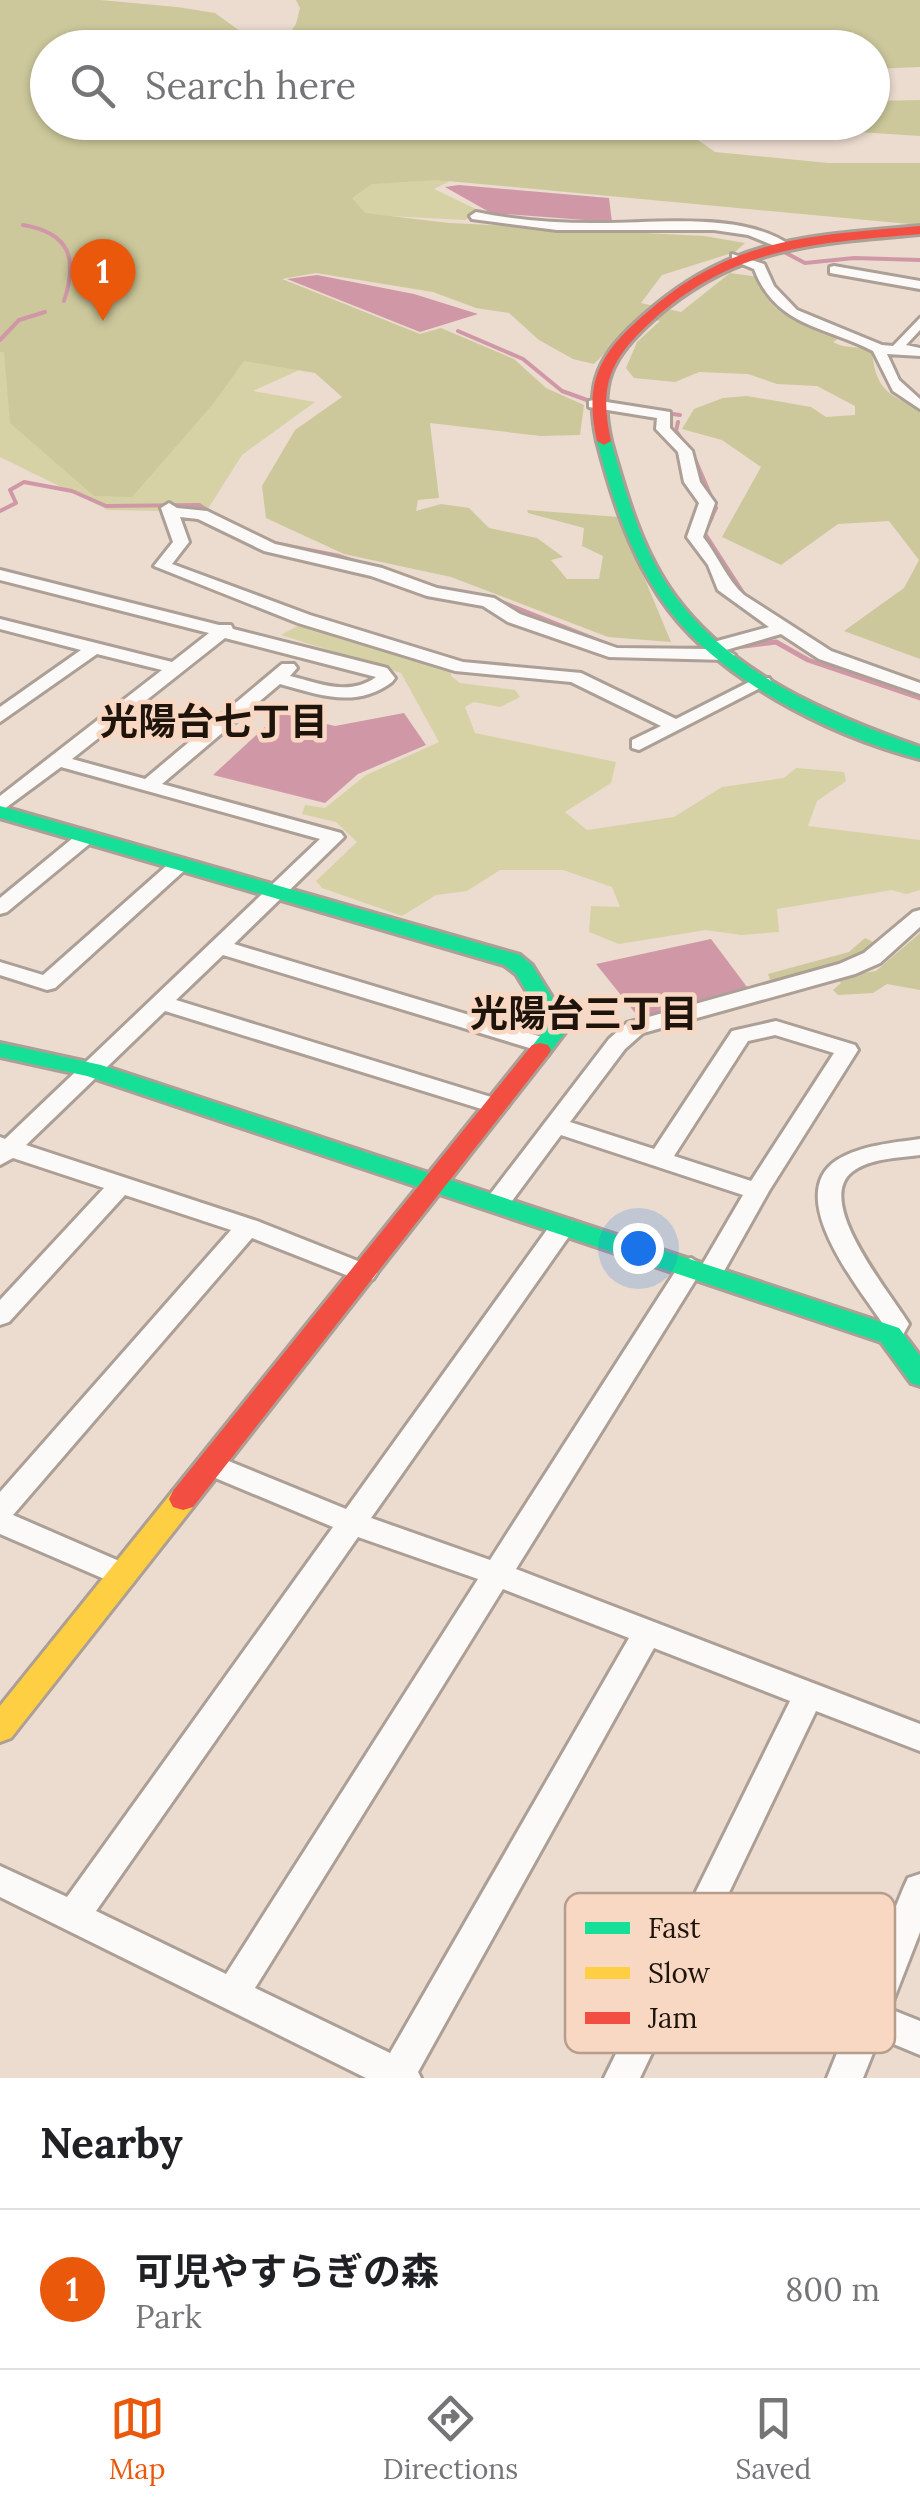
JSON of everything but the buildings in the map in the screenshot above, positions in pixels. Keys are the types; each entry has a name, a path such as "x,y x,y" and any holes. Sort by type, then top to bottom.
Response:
{"street":[{"path":"176,0 203,0"},
{"path":"476,216 588,226 730,227 757,232 785,246"},
{"path":"920,230 785,246 736,256 696,278 618,346 604,366 594,404 650,568 682,615 763,682 816,710 920,753"},
{"path":"736,256 760,267 767,291 796,317 864,339 879,349 920,352"},
{"path":"834,270 920,285"},
{"path":"901,348 899,345 920,322"},
{"path":"879,349 896,390 920,404"},
{"path":"594,404 666,415 663,429 685,451 692,482 707,502 695,537 716,564 731,593 825,655 920,689"},
{"path":"676,726 575,677 461,667 304,618 162,566 181,542 170,510 201,514 270,548 376,572 433,592 488,602 514,618 615,653 723,648 778,624"},
{"path":"0,575 225,630 381,672 386,678 371,692 354,696 278,678"},
{"path":"0,624 174,668"},
{"path":"0,642 20,629"},
{"path":"0,809 225,630"},
{"path":"0,716 94,648"},
{"path":"150,785 306,653"},
{"path":"640,744 763,682"},
{"path":"3,1149 92,1070 334,837 59,761"},
{"path":"0,809 512,960 524,970 558,1026 212,1465 4,1718"},
{"path":"0,908 9,889 86,837"},
{"path":"0,968 48,983 180,864"},
{"path":"497,1204 617,1044 635,1028 848,969 872,958 920,916"},
{"path":"220,947 544,1045"},
{"path":"162,1004 496,1106"},
{"path":"233,1993 496,1574 757,1191 848,1050 776,1028 740,1036 660,1158"},
{"path":"0,1050 92,1070 890,1335 920,1376"},
{"path":"556,1125 757,1191"},
{"path":"890,1335 896,1324 831,1222 826,1200 831,1180 860,1157 888,1148 920,1147"},
{"path":"3,1149 121,1184 364,1272"},
{"path":"0,1316 121,1184"},
{"path":"74,1916 563,1226"},
{"path":"0,1511 248,1228"},
{"path":"212,1465 352,1523 496,1574 920,1738"},
{"path":"0,1522 123,1575"},
{"path":"0,1880 400,2076 648,1632"},
{"path":"712,1893 807,1697"},
{"path":"895,1952 920,1890"},
{"path":"895,2028 920,2038"},
{"path":"622,2078 634,2053"},
{"path":"845,2078 855,2053"}],"shaded area":[{"path":"0,0 100,0 177,7 215,13 238,30 30,30 30,140 698,140 715,152 828,163 920,163 920,225 437,180 372,184 352,198 365,213 449,223 704,236 745,243 735,252 662,275 641,303 681,312 730,273 759,277 763,291 780,311 803,323 844,335 833,342 872,351 876,373 885,388 920,408 920,659 844,631 904,588 919,560 889,521 838,524 781,565 722,537 761,467 722,440 682,429 694,409 723,398 747,396 811,407 826,417 855,415 855,406 817,386 777,384 748,374 699,372 675,382 634,378 626,368 637,342 660,321 640,317 594,364 573,359 539,340 509,313 476,308 433,292 316,273 282,279 420,334 441,328 514,359 546,388 584,405 580,435 541,436 430,423 439,498 418,500 416,511 441,504 469,508 489,528 537,538 563,557 551,560 567,579 599,579 603,556 582,546 584,528 527,510 619,517 671,642 608,637 451,577 344,554 266,518 262,486 295,430 342,397 315,373 244,361 213,404 132,497 94,496 10,423 4,352 0,352"},
{"path":"296,0 920,0 920,67 890,68 890,30 292,30 300,8"},
{"path":"920,100 920,136 890,134 890,101"},
{"path":"83,140 250,140 462,175 434,189 480,211 465,220 204,206 317,362 253,391 315,402 242,455 206,512 108,510 0,457 0,166"},
{"path":"445,187 609,198 612,222 491,213"},
{"path":"317,275 414,294 478,314 420,332 287,279"},
{"path":"303,623 451,667 451,676 460,683 515,690 520,697 500,707 474,702 465,707 475,733 616,762 611,783 565,812 587,830 674,817 722,787 784,778 796,768 844,772 846,781 817,801 808,826 920,840 920,890 906,894 892,890 777,909 779,932 741,935 706,930 619,944 589,932 591,906 620,907 612,887 563,870 500,870 467,891 436,895 402,916 322,888 316,881 357,842 336,822 302,814 305,805 325,808 366,775 439,742 401,673 281,635"},
{"path":"280,713 335,726 404,713 426,745 358,774 325,803 213,775"},
{"path":"920,933 920,990 887,984 873,993 838,995 833,990 841,983 831,972 771,983 768,974 849,952 865,938 879,945 853,965 864,973 876,971"},
{"path":"711,939 753,995 640,1019 596,964"}],"waterway":[{"path":"29,226 23,225 51,234 66,250 70,272 64,301"},
{"path":"786,253 805,263 854,258 920,260"},
{"path":"0,340 19,320 45,312"},
{"path":"458,331 523,359 562,391 587,400"},
{"path":"666,413 680,415"},
{"path":"678,422 676,431 694,457 716,508 710,521"},
{"path":"0,511 16,503 10,490 24,482 72,491 106,506 199,505 220,518"},
{"path":"711,518 704,533 744,595"},
{"path":"271,543 337,556 432,587"},
{"path":"493,599 611,646"},
{"path":"728,648 776,642 808,660 920,698"},
{"path":"658,649 705,648"}],"traffic: fast":[{"path":"604,441 622,502 647,562 668,598 692,627 719,652 782,694 851,727 920,753"},
{"path":"0,812 512,960 524,970 559,1026 540,1050"},
{"path":"0,1050 93,1070 890,1335 920,1376"}],"traffic: slow":[{"path":"176,0 203,0"},
{"path":"0,1729 183,1499"}],"traffic: jam":[{"path":"604,441 598,391 607,365 639,326 672,296 736,259 769,248 920,230"},
{"path":"183,1499 540,1050"}],"place":[{"name":"可児やすらぎの森","path":"103,321"}],"district":[{"name":"光陽台七丁目","path":"214,721"},
{"name":"光陽台三丁目","path":"584,1013"}]}
